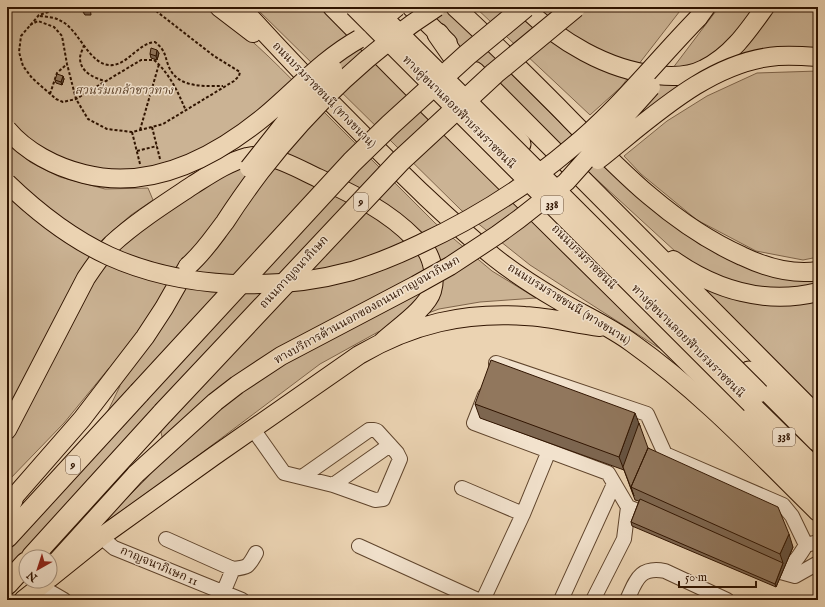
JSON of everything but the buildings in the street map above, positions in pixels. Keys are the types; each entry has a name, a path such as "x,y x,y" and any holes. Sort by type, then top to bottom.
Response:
{"highway":[{"name":"9","path":"7,537 352,162 461,60 524,7"},
{"name":"ถนนกาญจนาภิเษก","path":"39,549 400,160 495,73 575,7"},
{"path":"438,34 463,70 520,144"},
{"name":"338","path":"451,75 818,441"},
{"name":"ถนนบรมราชชนนี","path":"424,100 818,489"},
{"path":"7,584 18,572"}],"main road":[{"path":"219,7 283,54"},
{"name":"ถนนบรมราชชนนี (ทางขนาน)","path":"240,7 283,54 401,174 465,233 521,276 559,300 611,329 652,357 696,393 818,512"},
{"name":"ถนนบรมราชชนนี","path":"332,7 424,100"},
{"name":"ทางคู่ขนานลอยฟ้าบรมราชชนนี","path":"354,7 818,470"},
{"name":"ทางคู่ขนานลอยฟ้าบรมราชชนนี","path":"373,7 818,451"},
{"name":"338","path":"382,7 451,75"},
{"path":"9,505 82,419 145,337 164,308 215,216 254,162 298,106 359,39 397,7"},
{"path":"411,7 818,416"},
{"path":"188,266 201,254 284,143 314,111 372,56 437,7"},
{"path":"455,7 633,182 661,206 699,234 728,250 755,262 778,269 797,272 818,271"},
{"path":"524,7 558,36 602,61 629,71 671,77 688,75 703,70 727,54 752,26 765,7"},
{"path":"7,183 24,200 78,240 109,256 163,274 200,281 249,284 307,280 352,271 380,262 443,233 495,204 528,181 598,125 631,91 702,12"},
{"name":"ทางบริการด้านนอกของถนนกาญจนาภิเษก","path":"58,560 136,474 215,402 280,356 299,345 450,266 497,235 566,182 616,128 660,76 702,12"},
{"path":"7,129 28,149 70,171 105,179 130,179 153,176 194,162 235,138 265,116 328,58 359,39"},
{"path":"566,182 597,160 663,108 701,83 718,74 737,65 777,56 798,55 818,57"},
{"path":"7,430 86,278 96,263 125,233 213,173 235,161 247,157 263,156 280,161 346,191 376,207 393,219 410,233 426,250 432,263 434,279 433,290 422,307 382,342"},
{"path":"636,233 690,272 709,282 730,289 766,296 790,296 818,292"},
{"path":"58,571 101,536 359,355 382,342 418,327 454,319 483,315 526,316 611,329"},
{"path":"22,600 35,589"}],"street":[{"path":"663,522 628,506 608,473 474,423 496,363 647,414 665,454 783,505 812,544 790,567 777,571"},
{"path":"253,429 283,472 332,485 375,500 383,499 400,459 399,455 377,431 369,430 302,477"},
{"path":"332,485 390,445"},
{"path":"483,600 523,514 546,458"},
{"path":"561,600 614,484"},
{"path":"462,488 523,514"},
{"path":"593,600 624,539 628,506"},
{"name":"กาญจนาภิเษก 11","path":"101,536 114,548 242,600"},
{"path":"166,539 233,569 247,567 256,553"},
{"path":"359,546 478,600"},
{"path":"756,562 794,576 818,563"},
{"path":"223,593 233,569"},
{"path":"627,600 636,581 647,571 654,569 664,571 727,600"},
{"path":"52,589 64,600"}],"path":[{"path":"83,7 58,9 39,15 21,36 19,52 23,66 32,78 56,99 63,102 76,99 141,60 154,60 159,64 176,88 186,111"},
{"path":"30,25 38,21 54,27 62,36 76,99 88,119 107,129 132,132 163,124 234,81 239,76 240,72 214,56 151,7"},
{"path":"39,15 62,21 72,29 84,45 104,65 114,65 125,60 150,42 155,42 162,47 171,71 179,79 195,85 224,86"},
{"path":"84,45 80,59 84,70 93,78 105,81"},
{"path":"50,94 57,73 67,64"},
{"path":"140,130 159,64"},
{"path":"137,151 157,146"}],"green space":[{"name":"สวนร่มเกล้าชาวทาง","path":"14,7 207,7 233,25 269,57 303,91 200,155 118,174 54,158 34,144 7,118 7,13"},
{"path":"255,7 329,7 693,370 530,265 461,210"},
{"path":"420,7 444,7 604,167 699,244 765,273 818,276 818,287 753,291 710,276 676,252 546,133"},
{"path":"475,7 683,7 621,87 590,115"},
{"path":"719,7 818,7 818,50 777,50 629,126"},
{"path":"818,71 818,257 803,260 756,251 697,220 641,174 624,156 667,121 707,96 757,73"},
{"path":"313,101 435,223 492,271 536,298 480,302 439,309 378,332 320,364 171,476 96,529 146,479 166,456 156,408 26,549 18,549 18,558 7,570 7,547 105,417 120,386 109,368 64,423 7,482 7,445 71,316 115,246 233,168"},
{"path":"7,141 30,162 60,177 105,189 148,188 153,200 131,215 102,240 70,291 7,413"},
{"path":"696,284 726,295 756,303 771,305 802,303 818,299 818,408"}]}
